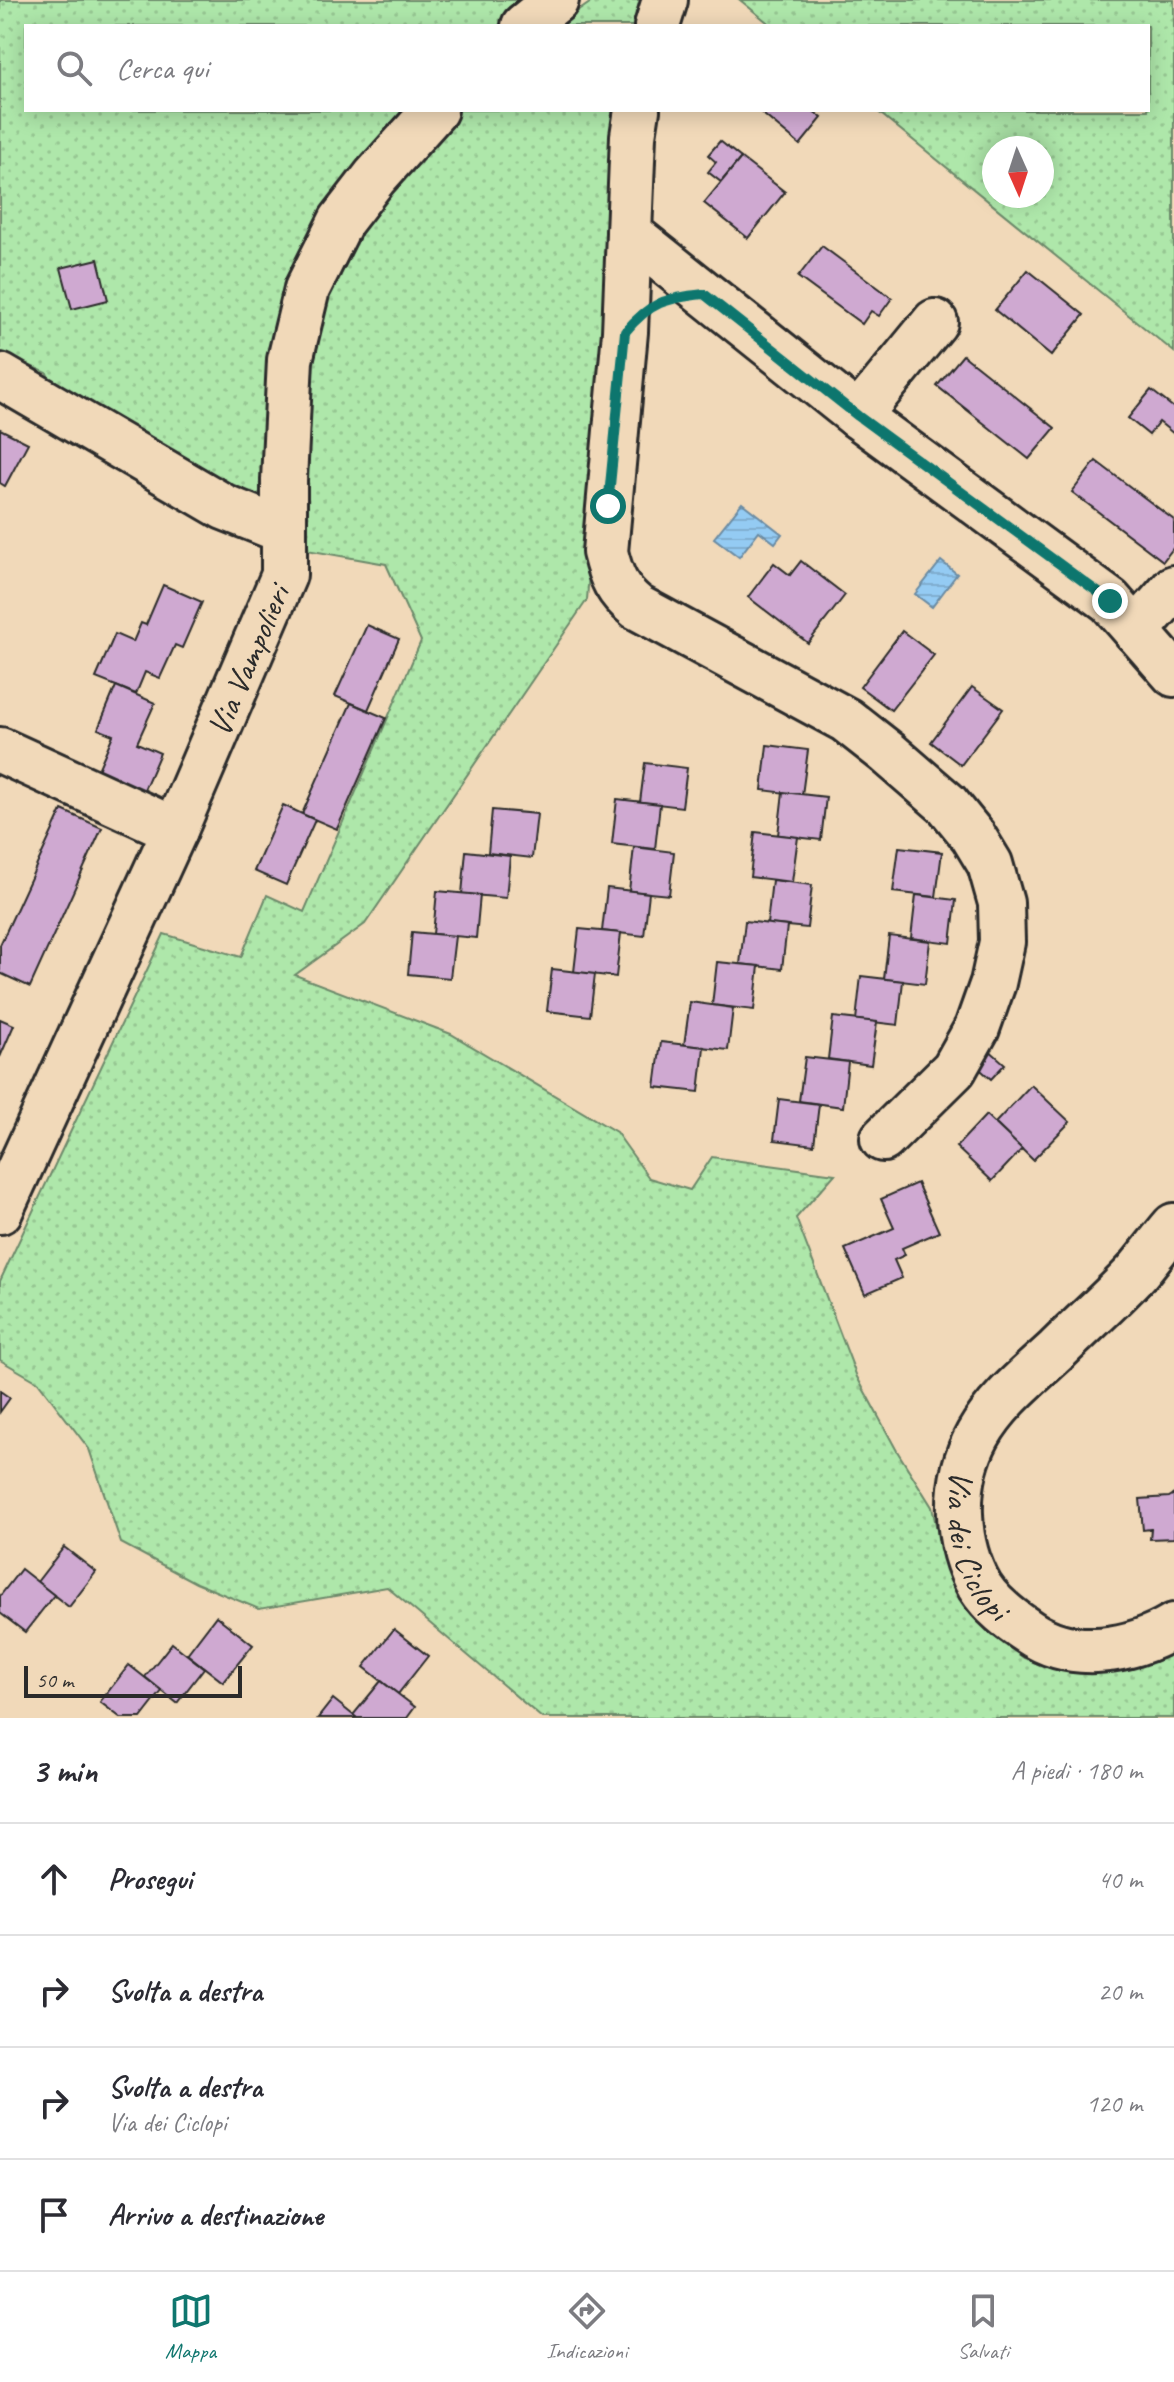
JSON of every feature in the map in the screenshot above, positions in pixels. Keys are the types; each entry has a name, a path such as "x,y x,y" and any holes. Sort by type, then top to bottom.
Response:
{"street":[{"path":"526,24 556,0"},
{"path":"658,24 665,0"},
{"name":"Via Vampolieri","path":"3,1195 175,830 284,575 290,360 307,289 341,221 375,177 433,112"},
{"path":"637,112 633,136 625,332 605,552 610,573 620,593 637,607 846,720 947,804 973,836 990,864 1001,903 1002,942 993,983 977,1028 954,1069 883,1139"},
{"path":"629,233 858,416 1110,601 1174,674"},
{"path":"625,332 639,315 669,298 704,294"},
{"path":"858,416 935,322"},
{"path":"0,376 224,507 284,531"},
{"path":"1136,631 1174,588"},
{"path":"0,750 175,830"},
{"name":"Via dei Ciclopi","path":"1174,1226 1136,1272 998,1406 978,1436 966,1465 960,1492 963,1540 981,1588 1005,1615 1035,1636 1068,1648 1103,1651 1138,1644 1174,1626"}],"green space":[{"path":"0,0 531,0 501,24 24,24 24,112 409,112 332,205 263,492 249,497 55,395 47,373 0,353"},
{"path":"594,0 647,0 640,24 560,24"},
{"path":"740,0 1174,0 1174,352 997,208 1054,208 1054,136 982,136 982,196 878,112 1150,112 1150,24 770,24"},
{"path":"457,112 624,112 587,600 365,924 295,975 451,1034 616,1132 649,1178 690,1190 712,1157 835,1174 796,1218 857,1377 932,1507 945,1566 962,1602 989,1633 1024,1658 1066,1670 1107,1672 1147,1663 1174,1647 1174,1718 542,1718 387,1587 259,1609 196,1583 121,1543 89,1449 38,1382 0,1360 0,1281 164,934 241,957 267,895 304,912 421,641 386,564 301,549 304,357 350,237 433,135"}],"water":[{"path":"742,503 782,534 775,543 759,531 739,557 714,538"},
{"path":"941,561 957,574 932,607 915,594"}],"building":[{"path":"760,112 814,112 822,118 800,145"},
{"path":"720,141 741,158 721,182 708,172 716,162 708,155"},
{"path":"741,158 785,192 748,238 704,203"},
{"path":"822,246 892,298 879,316 871,311 862,324 798,277"},
{"path":"98,259 108,300 72,309 61,268"},
{"path":"1028,270 1084,315 1051,356 995,310"},
{"path":"963,355 1055,428 1029,459 937,386"},
{"path":"1151,390 1174,408 1174,434 1159,422 1149,435 1128,418"},
{"path":"0,429 28,443 5,486 0,483"},
{"path":"1096,461 1174,520 1174,547 1163,561 1072,492"},
{"path":"801,561 845,595 808,643 748,597 774,563 790,575"},
{"path":"163,585 202,602 182,648 175,645 160,678 145,672 136,694 96,678 115,634 133,642 141,623 146,625"},
{"path":"367,625 399,639 368,710 335,696"},
{"path":"902,631 934,655 891,710 860,687"},
{"path":"116,686 155,703 137,743 160,753 143,792 97,772 113,735 98,729"},
{"path":"972,687 1003,709 961,765 931,742"},
{"path":"351,703 386,718 337,829 302,814"},
{"path":"767,745 808,750 802,795 762,790"},
{"path":"645,763 687,768 682,807 640,802"},
{"path":"783,792 826,797 821,840 778,835"},
{"path":"617,799 660,804 655,849 612,844"},
{"path":"283,805 315,820 286,885 254,871"},
{"path":"62,810 102,828 30,987 0,973 0,945"},
{"path":"492,810 537,814 532,858 488,853"},
{"path":"755,832 798,837 792,882 750,877"},
{"path":"634,847 674,852 669,895 629,891"},
{"path":"899,847 942,852 936,897 893,892"},
{"path":"466,851 510,856 506,898 462,894"},
{"path":"772,880 812,885 807,928 767,924"},
{"path":"607,888 649,893 644,936 602,931"},
{"path":"437,891 480,895 476,938 433,934"},
{"path":"916,895 956,900 951,943 911,938"},
{"path":"745,921 787,926 782,969 740,964"},
{"path":"579,929 621,933 616,977 574,972"},
{"path":"412,932 455,936 450,978 408,974"},
{"path":"889,936 930,941 925,984 884,979"},
{"path":"717,962 759,966 754,1010 712,1005"},
{"path":"552,969 595,974 590,1016 547,1011"},
{"path":"861,976 903,981 898,1025 856,1020"},
{"path":"690,1002 733,1008 728,1050 684,1045"},
{"path":"833,1017 877,1022 871,1065 828,1059"},
{"path":"0,1019 14,1025 0,1057"},
{"path":"661,1042 704,1047 699,1092 655,1087"},
{"path":"988,1049 1005,1064 991,1079 974,1064"},
{"path":"805,1057 848,1062 843,1107 799,1101"},
{"path":"1031,1085 1070,1122 1033,1160 995,1123"},
{"path":"779,1099 819,1104 814,1145 774,1140"},
{"path":"986,1115 1022,1149 992,1181 956,1147"},
{"path":"917,1183 939,1232 902,1248 905,1255 894,1260 902,1278 865,1294 845,1249 894,1228 881,1199"},
{"path":"0,1391 10,1398 0,1412"},
{"path":"1174,1494 1174,1538 1150,1539 1151,1529 1143,1530 1140,1499"},
{"path":"64,1547 96,1572 69,1607 37,1582"},
{"path":"21,1569 54,1595 25,1632 0,1613 0,1596"},
{"path":"216,1616 253,1645 223,1682 187,1654"},
{"path":"394,1629 428,1656 398,1694 364,1667"},
{"path":"172,1643 204,1668 177,1703 145,1677"},
{"path":"129,1665 162,1691 141,1718 121,1718 100,1702"},
{"path":"381,1681 415,1707 407,1718 357,1718 353,1715"},
{"path":"333,1699 353,1715 357,1718 318,1718"}],"route":[{"path":"608,506 625,332 639,315 669,298 704,294 858,416 1110,601"}]}
